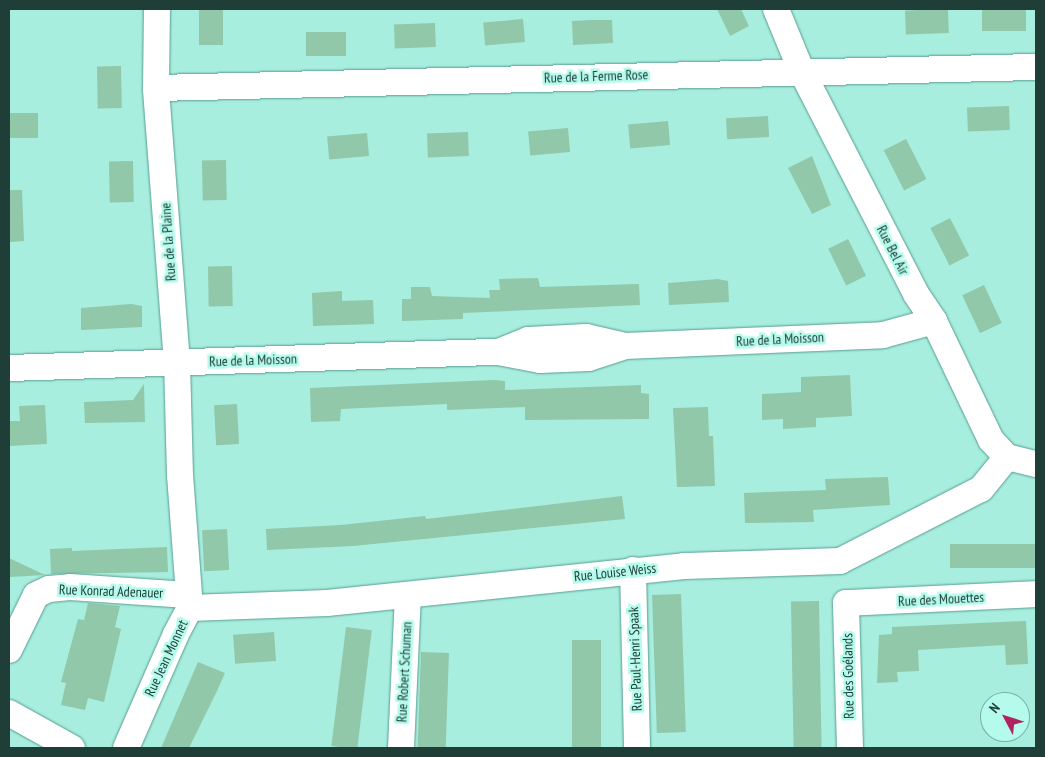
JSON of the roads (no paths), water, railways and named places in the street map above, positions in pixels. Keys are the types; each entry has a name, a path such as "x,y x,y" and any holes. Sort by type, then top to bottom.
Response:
{"street":[{"name":"Rue de la Plaine","path":"157,9 156,88 177,363 180,476 189,601"},
{"name":"Rue Bel Air","path":"776,9 801,70 916,294 934,321 992,440 1007,457"},
{"name":"Rue de la Ferme Rose","path":"156,88 801,70 1036,67"},
{"name":"Rue de la Moisson","path":"9,368 498,352 528,340 586,337 625,346 884,335 934,321"},
{"path":"1007,457 1036,464"},
{"name":"Rue Louise Weiss","path":"189,601 327,603 633,570 840,561 981,489 1007,457"},
{"name":"Rue Paul-Henri Spaak","path":"633,570 638,748"},
{"name":"Rue Konrad Adenauer","path":"9,650 36,595 49,589 70,587 189,601"},
{"name":"Rue des Mouettes","path":"846,603 1036,594"},
{"name":"Rue Robert Schuman","path":"401,748 408,595"},
{"name":"Rue Jean Monnet","path":"126,748 189,601"},
{"name":"Rue des Goélands","path":"846,603 850,748"},
{"path":"9,713 72,748"}]}
